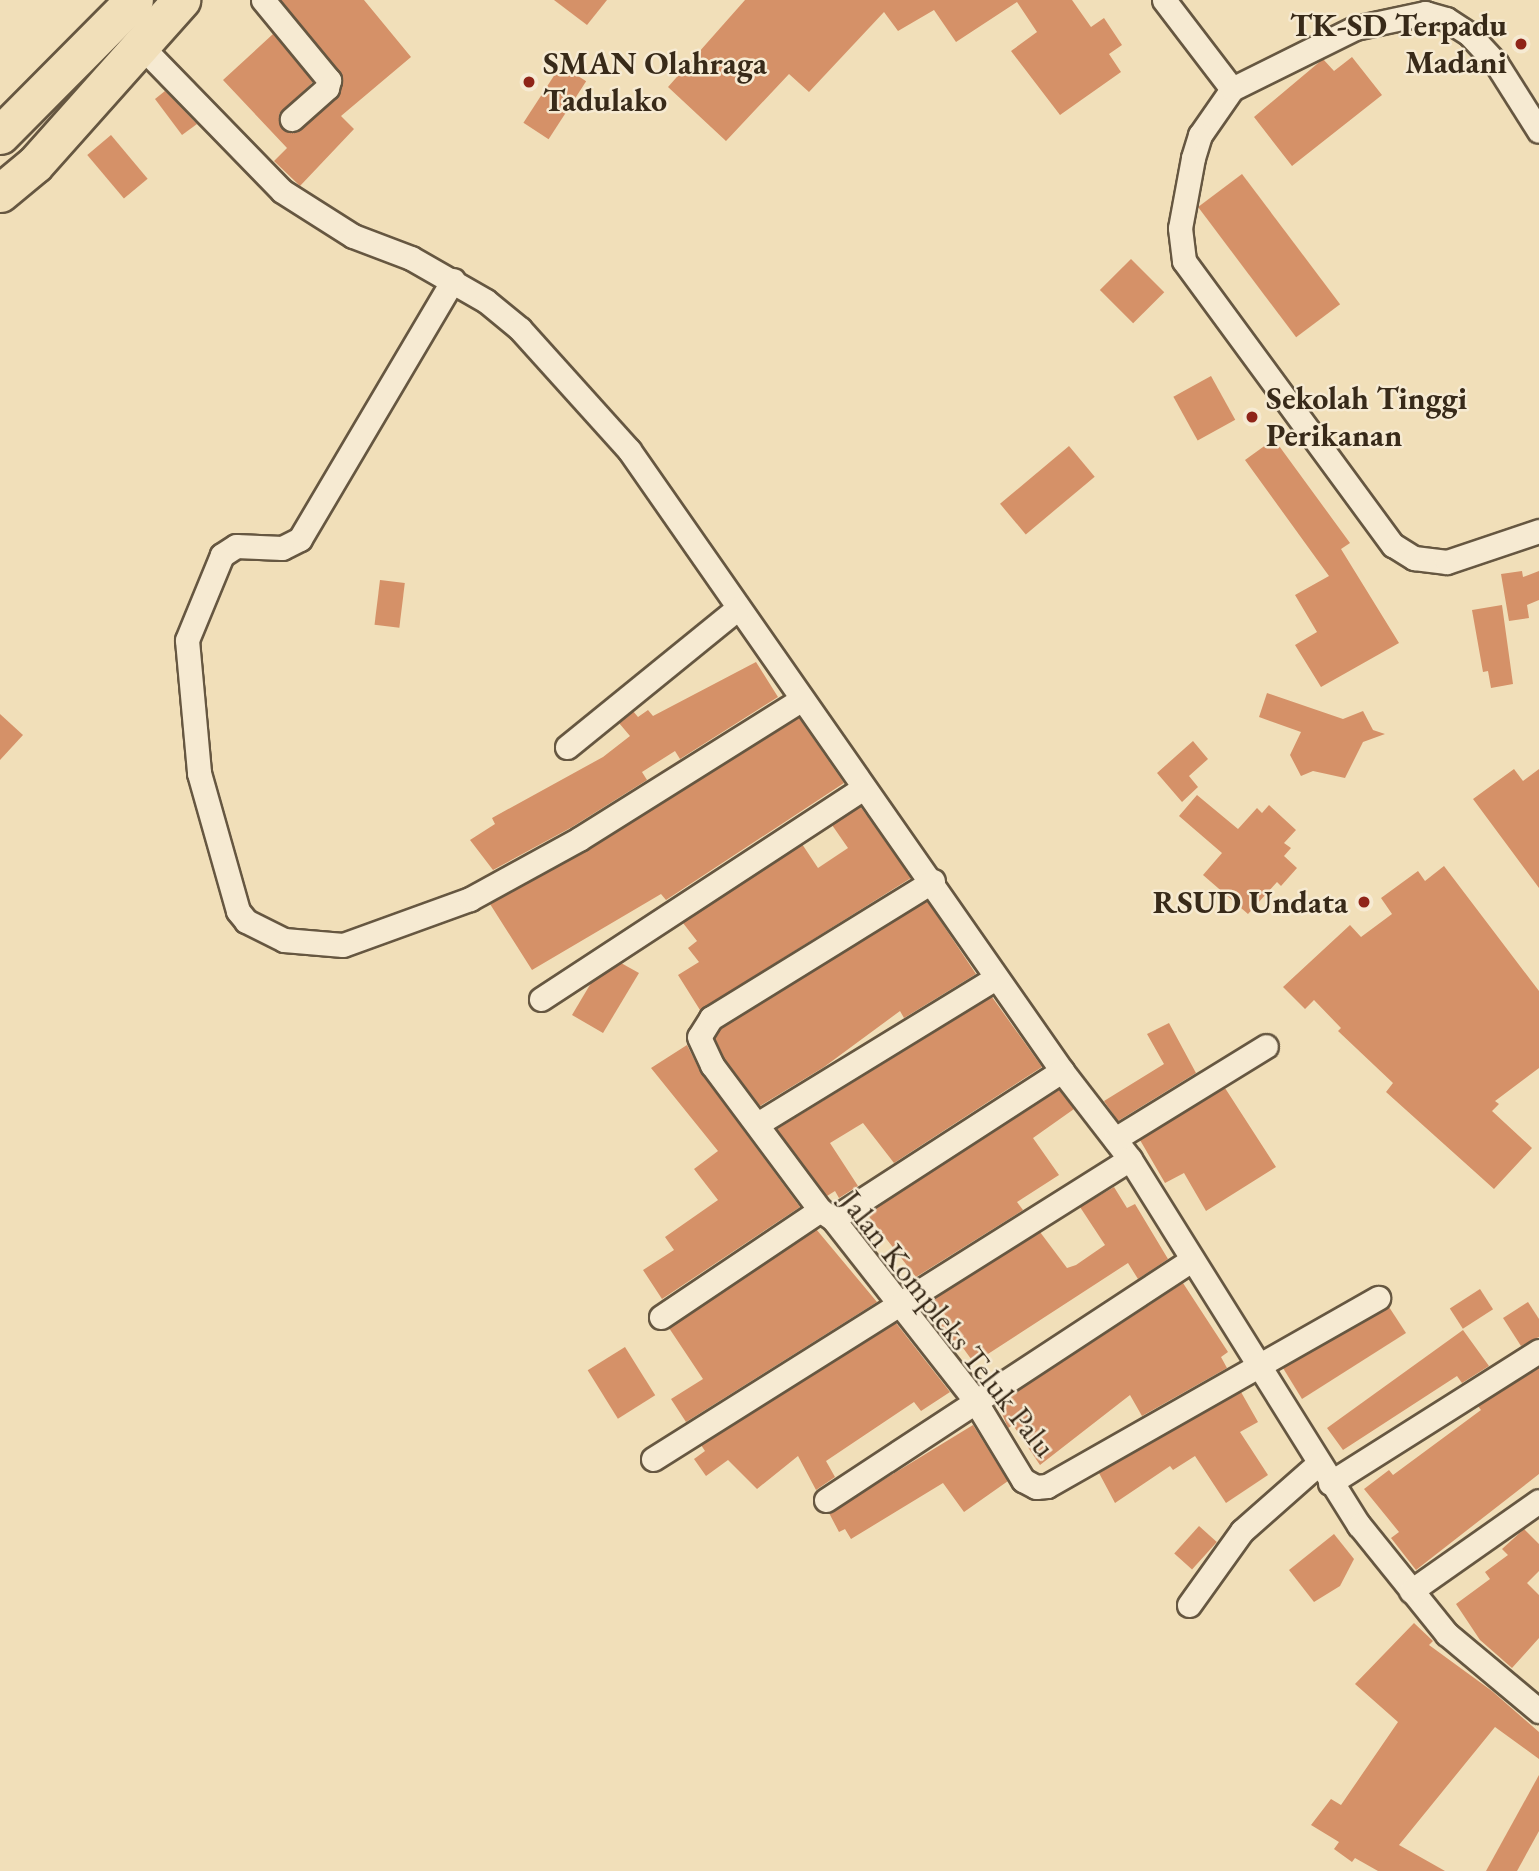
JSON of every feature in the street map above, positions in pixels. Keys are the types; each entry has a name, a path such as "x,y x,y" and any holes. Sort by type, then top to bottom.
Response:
{"main road":[{"path":"0,135 134,0"},
{"path":"0,193 34,164 181,0"}],"street":[{"path":"263,0 328,80 327,88 292,119"},
{"path":"1164,0 1231,89"},
{"path":"1539,131 1496,63 1478,44 1446,19 1425,13 1355,28 1231,89 1200,135 1180,228 1184,261 1393,545 1414,558 1447,562 1539,531"},
{"path":"141,46 282,191 354,236 453,280 520,330 629,450 863,788 933,881 996,978 1062,1071 1130,1159 1324,1474 1411,1591 1447,1634 1536,1703"},
{"path":"453,280 300,539 282,548 236,547 222,555 187,639 199,773 238,911 246,921 284,940 343,945 365,940 470,899 579,839 802,699"},
{"path":"567,747 738,608"},
{"path":"541,999 863,788"},
{"name":"Jalan Kompleks Teluk Palu","path":"933,881 736,1001 702,1026 699,1037 712,1065 974,1399 1012,1466 1023,1480 1041,1487 1256,1367"},
{"path":"759,1123 996,978"},
{"path":"1115,1139 1266,1046"},
{"path":"661,1317 1062,1071"},
{"path":"653,1459 1130,1159"},
{"path":"825,1500 974,1399 1192,1259"},
{"path":"1256,1367 1378,1298"},
{"path":"1189,1605 1242,1531 1324,1474 1539,1351"},
{"path":"1411,1591 1539,1501"}],"building":[{"path":"281,0 364,0 411,57 341,116 354,129 300,186 274,161 287,148 223,80 273,34 313,82 279,114 282,129 301,130 337,98 343,83 340,72"},
{"path":"554,0 607,0 587,25"},
{"path":"745,0 1072,0 1091,27 1104,18 1122,45 1109,54 1121,72 1060,115 1011,51 1037,32 1017,2 956,42 934,10 898,31 884,12 809,92 789,74 726,141 668,87"},
{"path":"1352,57 1382,95 1292,166 1254,117 1323,59 1334,71"},
{"path":"561,65 586,81 549,139 523,123"},
{"path":"165,91 197,124 182,135 155,99"},
{"path":"111,135 148,179 124,199 87,155"},
{"path":"1242,174 1340,304 1296,337 1198,207"},
{"path":"1131,259 1164,292 1133,323 1100,290"},
{"path":"1211,376 1235,420 1198,441 1173,397"},
{"path":"1274,439 1350,543 1341,549 1399,643 1321,687 1295,645 1317,632 1295,595 1329,576 1245,460"},
{"path":"1069,446 1095,477 1026,534 1000,504"},
{"path":"1522,571 1523,577 1539,571 1539,600 1527,605 1529,618 1509,621 1501,574"},
{"path":"380,580 405,583 399,628 375,625"},
{"path":"1502,605 1513,684 1491,688 1488,671 1483,672 1472,610"},
{"path":"756,662 778,697 680,759 675,751 642,772 647,780 572,827 493,870 470,840 495,824 492,818 603,757 630,736 619,723 633,711 638,717 648,710 653,716"},
{"path":"1267,693 1343,719 1363,711 1373,730 1385,734 1363,742 1345,778 1313,771 1301,776 1290,755 1301,732 1259,717"},
{"path":"0,714 23,735 0,760"},
{"path":"799,718 844,783 666,900 661,894 532,970 490,904 586,851"},
{"path":"1193,741 1208,759 1189,776 1198,787 1182,802 1157,773"},
{"path":"1514,769 1523,781 1539,769 1539,888 1473,799"},
{"path":"1197,795 1238,829 1257,808 1262,813 1269,805 1296,830 1284,843 1291,848 1284,856 1297,868 1281,886 1277,882 1248,914 1203,875 1222,853 1179,816"},
{"path":"860,806 911,878 700,1010 678,975 699,962 688,948 697,941 683,923 802,844 818,868 848,848 832,825"},
{"path":"1444,866 1539,991 1539,1068 1495,1101 1499,1104 1492,1111 1532,1148 1494,1189 1386,1092 1393,1083 1338,1031 1341,1028 1314,1000 1305,1009 1283,987 1350,925 1361,937 1392,914 1381,898 1418,871 1425,881"},
{"path":"927,901 976,974 904,1018 900,1011 824,1067 760,1106 724,1058 715,1038 721,1028"},
{"path":"621,963 639,973 603,1033 572,1015 591,983"},
{"path":"992,997 1042,1067 894,1163 863,1123 830,1143 858,1186 839,1198 835,1191 827,1196 777,1129"},
{"path":"1169,1023 1196,1073 1118,1121 1104,1101 1164,1064 1147,1034"},
{"path":"687,1045 701,1073 800,1207 662,1299 643,1270 674,1250 665,1237 718,1200 694,1169 718,1151 651,1068"},
{"path":"1225,1088 1276,1167 1206,1211 1184,1173 1165,1183 1140,1140"},
{"path":"1059,1090 1074,1109 1033,1138 1059,1175 1017,1202 1023,1210 916,1277 867,1214"},
{"path":"1114,1187 1127,1208 1135,1204 1168,1259 1138,1279 1128,1263 974,1363 958,1341 950,1346 937,1328 949,1320 933,1299 1040,1232 1067,1268 1076,1265 1105,1245 1080,1207"},
{"path":"816,1229 877,1302 686,1422 671,1399 703,1379 669,1328"},
{"path":"1183,1283 1228,1352 1221,1357 1227,1368 1142,1416 1130,1395 1040,1465 1013,1425 1008,1428 998,1404"},
{"path":"1480,1289 1493,1309 1463,1329 1450,1309"},
{"path":"1528,1302 1539,1319 1539,1337 1521,1346 1503,1318"},
{"path":"1389,1307 1406,1333 1302,1399 1283,1368"},
{"path":"896,1323 950,1392 921,1411 914,1402 826,1461 835,1477 816,1490 798,1456 757,1489 728,1460 706,1476 694,1459 705,1451 701,1445"},
{"path":"1463,1330 1489,1366 1462,1383 1457,1376 1343,1450 1327,1428"},
{"path":"625,1347 655,1395 618,1419 588,1370"},
{"path":"1539,1368 1539,1474 1416,1570 1391,1538 1399,1532 1364,1489 1389,1470 1393,1475 1481,1410 1478,1406"},
{"path":"1241,1392 1258,1422 1240,1432 1268,1475 1226,1503 1195,1456 1173,1470 1170,1466 1115,1503 1099,1473"},
{"path":"973,1425 1008,1481 964,1512 943,1483 851,1539 845,1529 839,1532 829,1513"},
{"path":"1199,1526 1217,1542 1192,1570 1174,1553"},
{"path":"1524,1529 1539,1544 1539,1571 1527,1583 1539,1595 1539,1638 1512,1668 1480,1640 1456,1604 1490,1579 1485,1572 1508,1555 1502,1549"},
{"path":"1334,1534 1354,1559 1340,1586 1314,1602 1289,1570"},
{"path":"1414,1623 1433,1641 1429,1645 1492,1691 1539,1732 1539,1759 1495,1727 1399,1845 1445,1871 1378,1871 1355,1858 1352,1862 1334,1849 1339,1842 1311,1825 1331,1799 1341,1805 1398,1722 1355,1684"},
{"path":"1539,1775 1539,1831 1517,1871 1486,1871"}],"place":[{"name":"TK-SD Terpadu Madani","path":"1521,44"},
{"name":"SMAN Olahraga Tadulako","path":"529,82"},
{"name":"Sekolah Tinggi Perikanan","path":"1252,417"},
{"name":"RSUD Undata","path":"1364,902"}]}
